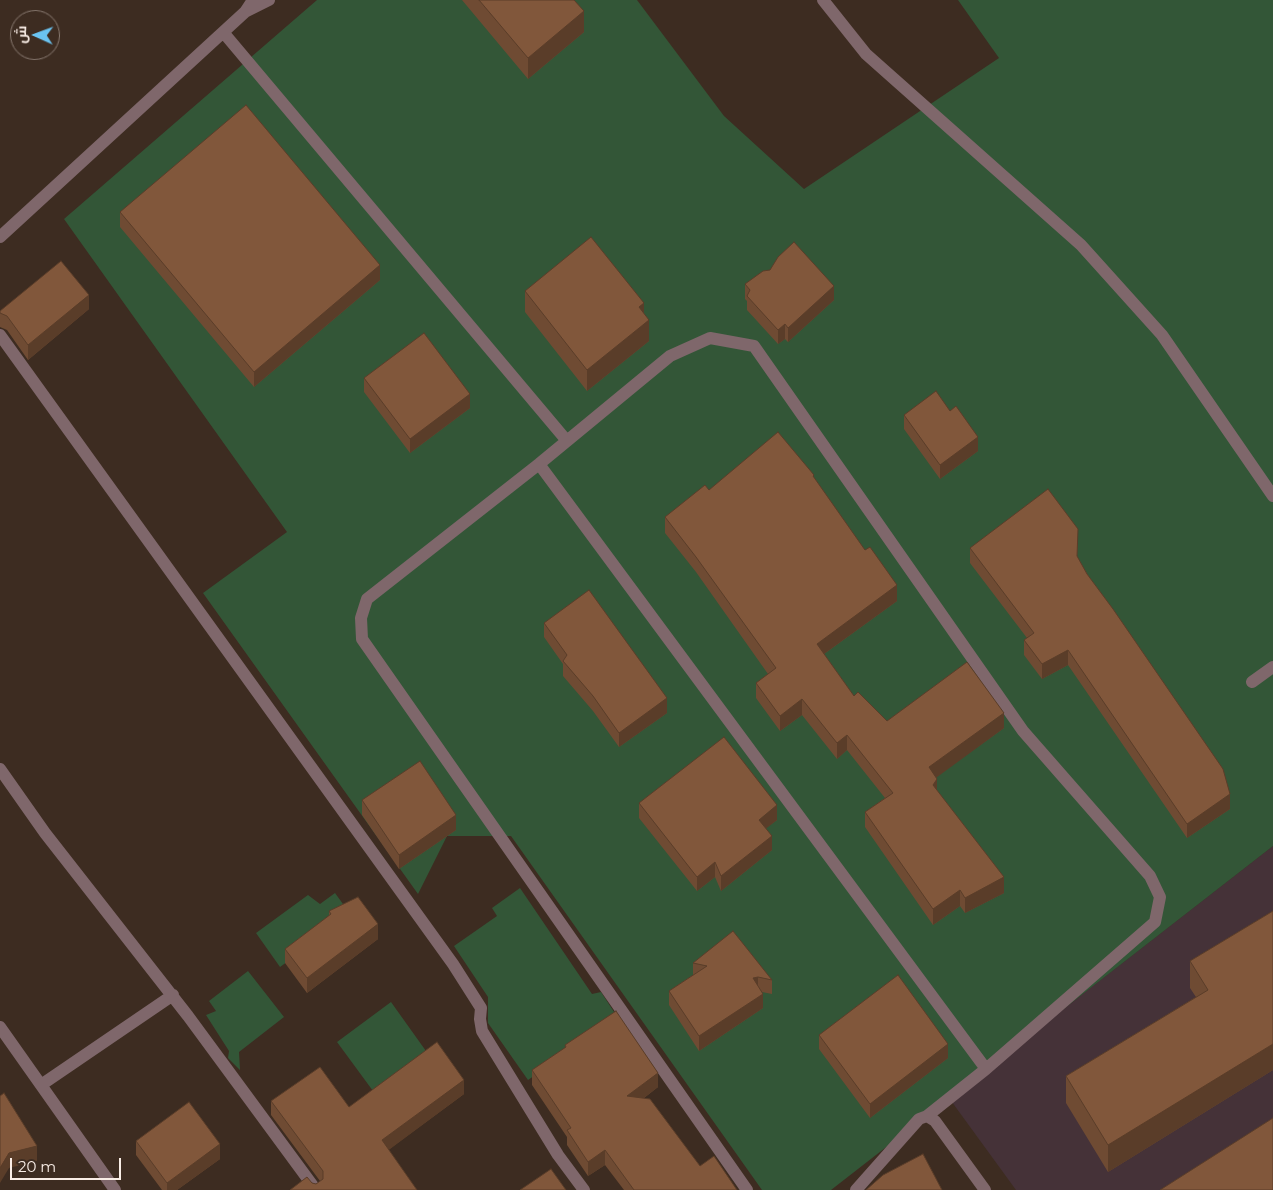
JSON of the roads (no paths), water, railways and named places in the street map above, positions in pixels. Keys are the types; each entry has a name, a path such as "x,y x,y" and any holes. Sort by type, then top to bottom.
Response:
{"street":[{"path":"0,237 245,12 253,0"},
{"path":"245,12 269,0"},
{"path":"823,0 866,54 1081,245 1162,335 1273,496"},
{"path":"223,32 567,441"},
{"path":"0,335 453,964 481,1008 482,1031 558,1155 584,1190"},
{"path":"747,1190 362,639 361,618 367,599 539,464 670,356 710,338 754,346 1023,731 1150,876 1160,897 1155,922 986,1069 927,1116 919,1119 856,1190"},
{"path":"539,464 986,1069"},
{"path":"1252,682 1273,667"},
{"path":"0,769 45,832 172,995 316,1190"},
{"path":"41,1085 172,995"},
{"path":"0,1027 114,1190"},
{"path":"927,1116 935,1120 985,1190"}]}
